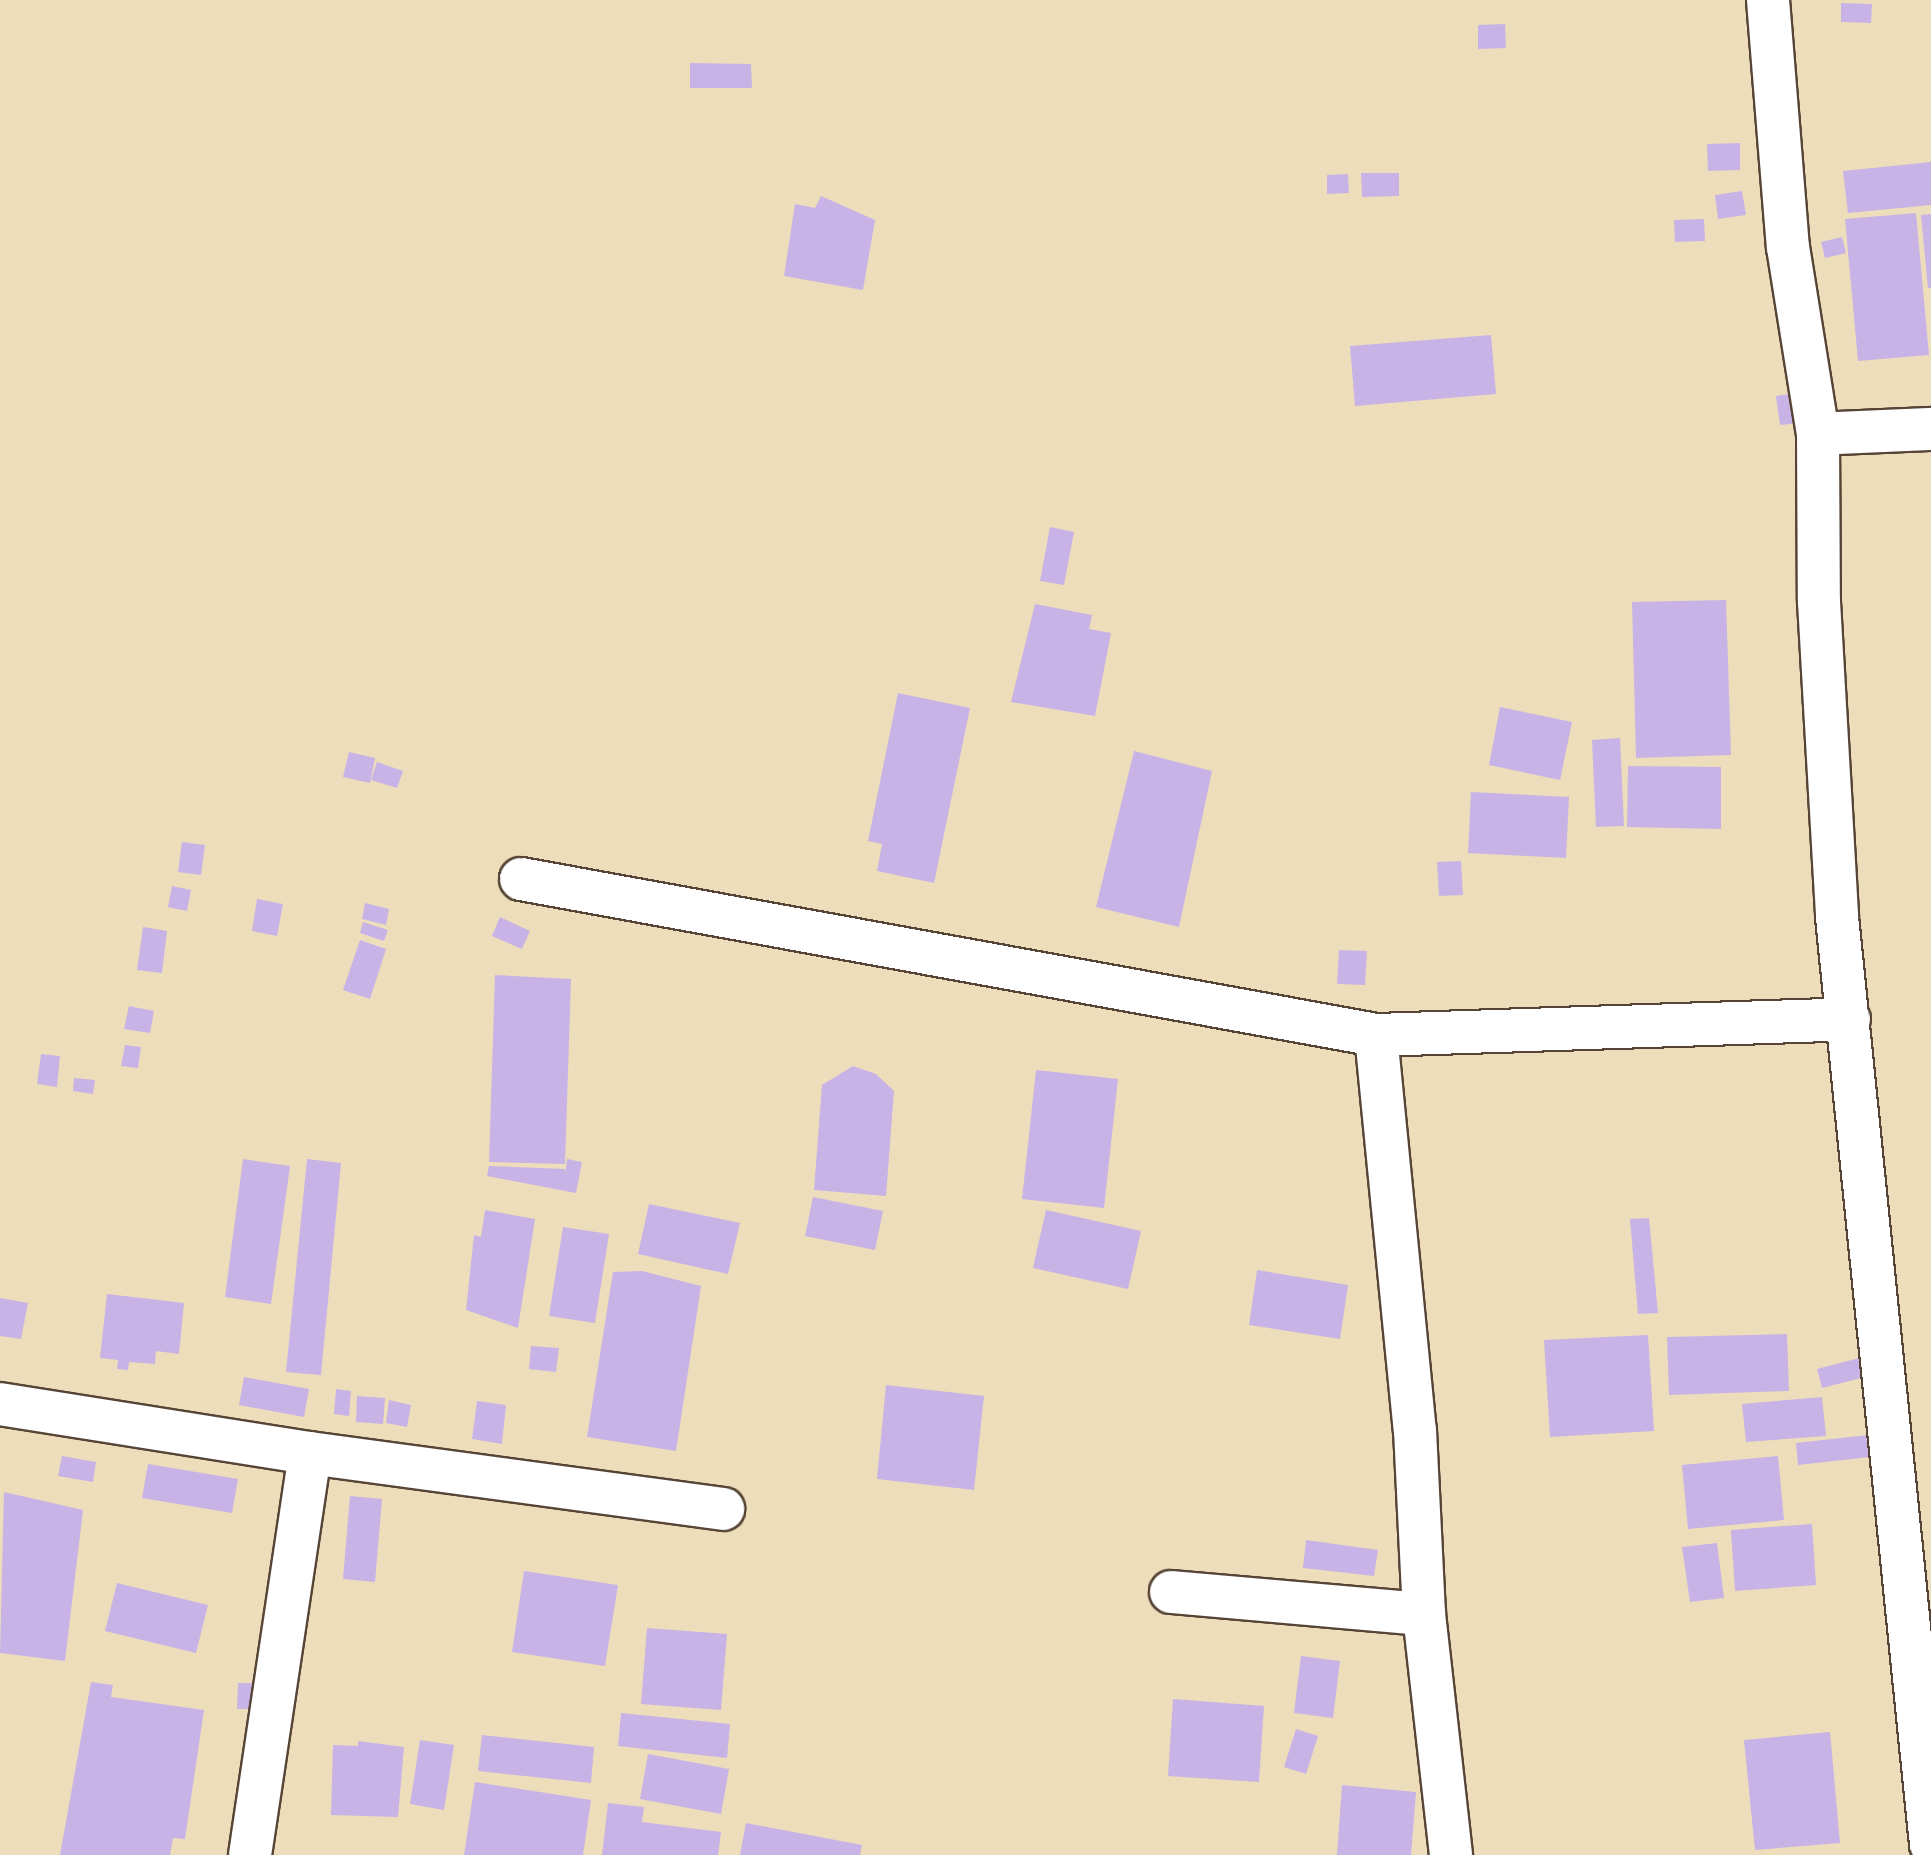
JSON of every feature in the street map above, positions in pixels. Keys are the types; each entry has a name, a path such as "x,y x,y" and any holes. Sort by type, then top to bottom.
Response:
{"street":[{"path":"1768,0 1788,247 1818,434 1820,622 1849,1019 1918,1604 1931,1844"},
{"path":"1818,434 1931,429"},
{"path":"521,879 1376,1036 1849,1019"},
{"path":"1376,1036 1415,1430 1424,1614 1450,1855"},
{"path":"0,1404 310,1453 724,1509"},
{"path":"250,1855 310,1453"},
{"path":"1171,1592 1424,1614"}],"building":[{"path":"1841,3 1872,4 1871,23 1841,22"},
{"path":"1505,24 1506,48 1478,49 1478,25"},
{"path":"690,63 751,64 752,88 690,88"},
{"path":"1740,143 1740,170 1708,171 1707,144"},
{"path":"1931,162 1931,205 1848,213 1843,171"},
{"path":"1361,173 1399,173 1399,196 1362,197"},
{"path":"1348,174 1349,193 1327,194 1327,175"},
{"path":"1742,191 1746,215 1718,219 1715,195"},
{"path":"821,196 875,220 863,290 784,276 795,204 815,208"},
{"path":"1916,213 1929,355 1858,361 1845,219"},
{"path":"1931,214 1931,288 1928,288 1921,215"},
{"path":"1704,219 1705,241 1675,242 1674,220"},
{"path":"1842,237 1846,253 1825,258 1821,242"},
{"path":"1491,335 1496,394 1355,406 1350,346"},
{"path":"1797,393 1801,423 1780,425 1776,396"},
{"path":"1050,527 1074,532 1064,585 1040,581"},
{"path":"1726,600 1731,755 1636,758 1632,602"},
{"path":"1035,604 1092,615 1089,629 1111,633 1095,716 1011,702"},
{"path":"898,693 970,708 934,883 877,871 882,844 868,841"},
{"path":"1500,707 1572,722 1560,780 1489,765"},
{"path":"1620,738 1624,826 1596,827 1592,740"},
{"path":"1134,751 1212,771 1179,927 1096,907"},
{"path":"349,752 375,758 370,783 343,777"},
{"path":"377,762 403,771 397,788 371,780"},
{"path":"1628,766 1721,767 1721,829 1627,827"},
{"path":"1471,792 1569,797 1566,858 1468,853"},
{"path":"182,842 205,845 201,875 178,872"},
{"path":"1461,861 1463,895 1439,896 1437,862"},
{"path":"172,886 191,890 187,911 168,907"},
{"path":"257,899 283,904 277,936 252,931"},
{"path":"365,903 389,909 386,925 362,919"},
{"path":"500,917 530,931 522,949 492,936"},
{"path":"363,922 388,930 384,941 360,933"},
{"path":"143,927 167,931 162,973 137,970"},
{"path":"360,940 386,949 370,999 343,990"},
{"path":"1339,950 1367,951 1365,985 1337,984"},
{"path":"495,975 571,979 565,1164 489,1162"},
{"path":"129,1006 154,1011 150,1033 124,1029"},
{"path":"125,1045 141,1047 138,1068 121,1066"},
{"path":"41,1054 60,1056 57,1087 37,1084"},
{"path":"853,1066 876,1074 894,1091 886,1196 814,1190 822,1085"},
{"path":"1036,1070 1118,1079 1104,1208 1022,1199"},
{"path":"74,1078 95,1080 93,1094 73,1091"},
{"path":"243,1159 290,1166 271,1304 225,1297"},
{"path":"307,1159 341,1163 321,1375 286,1372"},
{"path":"567,1159 582,1162 576,1193 487,1176 489,1166 565,1169 565,1174"},
{"path":"813,1197 883,1211 875,1250 805,1236"},
{"path":"649,1204 740,1223 728,1274 638,1254"},
{"path":"485,1210 535,1219 518,1328 466,1310 474,1235 481,1237"},
{"path":"1046,1210 1141,1231 1128,1289 1033,1268"},
{"path":"1649,1218 1658,1313 1638,1314 1630,1219"},
{"path":"563,1227 609,1234 595,1323 549,1316"},
{"path":"1257,1270 1348,1285 1340,1339 1249,1325"},
{"path":"642,1271 701,1286 676,1451 587,1437 613,1272"},
{"path":"107,1294 184,1303 179,1354 156,1351 155,1364 129,1362 128,1370 117,1369 118,1360 100,1358"},
{"path":"0,1298 28,1303 21,1339 0,1336"},
{"path":"1787,1334 1789,1391 1669,1395 1667,1337"},
{"path":"1648,1335 1654,1431 1550,1437 1544,1340"},
{"path":"531,1346 559,1348 556,1372 529,1369"},
{"path":"1859,1358 1865,1377 1822,1388 1817,1369"},
{"path":"244,1377 309,1389 304,1417 239,1405"},
{"path":"886,1385 984,1396 974,1490 877,1479"},
{"path":"336,1389 351,1391 349,1416 334,1414"},
{"path":"357,1396 385,1398 383,1424 356,1422"},
{"path":"1822,1397 1826,1436 1746,1442 1742,1404"},
{"path":"389,1400 411,1405 407,1427 386,1423"},
{"path":"477,1401 506,1405 502,1444 472,1439"},
{"path":"1868,1435 1870,1457 1798,1465 1796,1443"},
{"path":"62,1456 96,1462 93,1482 58,1476"},
{"path":"1778,1456 1784,1520 1688,1529 1682,1465"},
{"path":"148,1464 238,1479 232,1513 142,1498"},
{"path":"4,1492 83,1510 65,1661 0,1653"},
{"path":"350,1496 382,1499 375,1582 343,1579"},
{"path":"1812,1524 1816,1585 1735,1591 1731,1530"},
{"path":"1306,1540 1378,1550 1374,1576 1303,1568"},
{"path":"1717,1543 1724,1598 1690,1602 1682,1547"},
{"path":"524,1571 618,1585 605,1666 512,1652"},
{"path":"117,1583 208,1605 196,1653 105,1631"},
{"path":"647,1628 727,1634 721,1710 641,1704"},
{"path":"1301,1656 1340,1661 1333,1718 1294,1713"},
{"path":"91,1682 113,1685 111,1697 204,1710 185,1839 173,1838 170,1855 60,1855"},
{"path":"238,1683 258,1683 257,1709 237,1709"},
{"path":"1173,1699 1264,1706 1259,1782 1168,1776"},
{"path":"621,1713 730,1724 727,1758 618,1746"},
{"path":"1296,1729 1318,1736 1306,1774 1284,1767"},
{"path":"1830,1732 1840,1843 1755,1850 1744,1740"},
{"path":"482,1735 594,1747 591,1783 478,1771"},
{"path":"420,1740 454,1745 444,1810 410,1804"},
{"path":"358,1741 404,1747 398,1817 331,1815 333,1745 358,1746"},
{"path":"648,1754 729,1769 721,1814 640,1799"},
{"path":"475,1782 591,1800 583,1855 464,1855"},
{"path":"1342,1785 1416,1792 1411,1855 1337,1855"},
{"path":"608,1803 644,1807 642,1822 721,1832 718,1855 602,1855"},
{"path":"746,1823 862,1845 860,1855 740,1855"}]}
